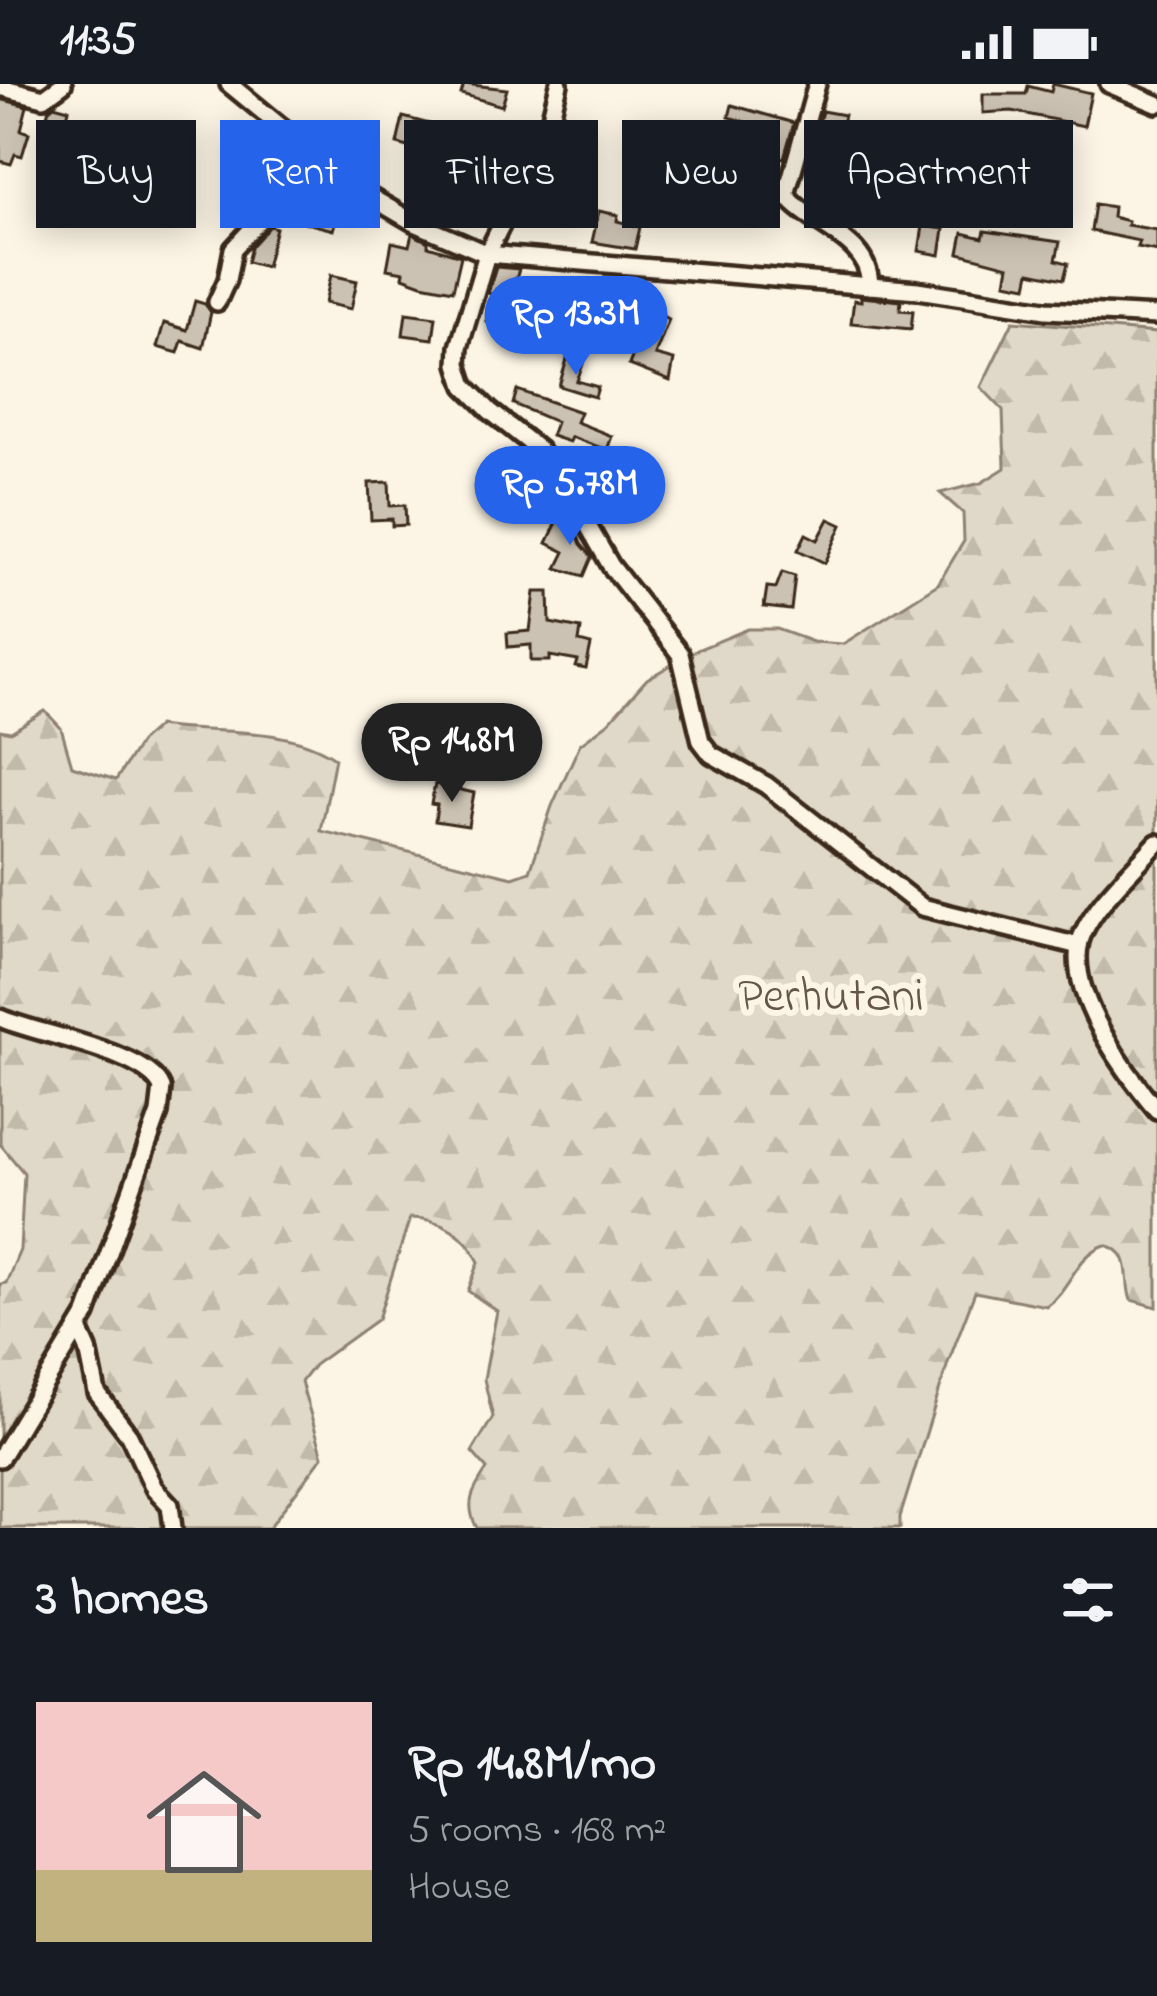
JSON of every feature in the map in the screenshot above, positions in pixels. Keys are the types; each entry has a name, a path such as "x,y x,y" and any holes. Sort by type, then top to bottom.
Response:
{"street":[{"path":"0,87 44,98 63,84"},
{"path":"229,84 272,120"},
{"path":"559,84 547,133 487,254 459,347 465,386 539,450 611,566 680,654 697,727 711,754 766,785 922,907 1079,946"},
{"path":"818,84 786,195 861,252 869,267 870,286"},
{"path":"1108,84 1157,104"},
{"path":"380,203 487,254 870,286 1046,310 1157,316"},
{"path":"217,302 233,249 253,228"},
{"path":"1157,843 1094,915 1079,946 1081,970 1096,1016 1126,1072 1157,1110"},
{"path":"0,1018 89,1046 151,1072 160,1081 159,1113 79,1329 0,1458"},
{"path":"79,1329 97,1393 130,1436 154,1488 170,1505 173,1528"}],"green space":[{"name":"Perhutani","path":"1013,321 1157,333 1157,1307 1131,1300 1124,1260 1105,1245 1087,1257 1046,1306 975,1292 948,1363 900,1528 477,1528 472,1497 487,1469 472,1452 493,1417 484,1379 497,1311 468,1291 479,1262 467,1243 442,1225 410,1218 378,1319 314,1365 301,1382 323,1456 269,1528 0,1528 0,1284 6,1283 20,1250 24,1173 0,1144 0,730 11,732 45,711 61,728 72,766 116,780 140,742 158,726 295,740 335,758 321,831 513,877 530,871 580,744 608,723 647,679 699,649 748,629 777,629 813,642 843,644 938,584 964,541 963,513 940,493 981,483 1005,468 1003,410 981,387"}],"building":[{"path":"464,84 507,89 502,106 461,94"},
{"path":"1053,84 1091,93 1084,126 1073,120 1012,111 983,113 983,94 1026,94 1028,86 1051,92"},
{"path":"0,99 27,106 21,130 29,133 22,156 15,154 11,164 0,161"},
{"path":"54,105 69,109 66,120 46,120"},
{"path":"732,105 794,123 784,158 780,157 780,120 729,117"},
{"path":"822,111 844,115 843,120 820,120"},
{"path":"403,117 415,120 404,120 404,146 397,144"},
{"path":"1095,204 1113,207 1112,217 1128,221 1127,225 1157,230 1157,251 1137,247 1139,241 1091,231"},
{"path":"599,211 618,215 622,228 640,228 635,249 592,242"},
{"path":"268,228 276,228 266,267 247,262 251,247"},
{"path":"923,228 944,229 940,255 919,251"},
{"path":"985,231 1060,242 1056,260 1068,263 1064,279 1030,272 1027,286 1006,282 1009,266 959,253 963,233 983,238"},
{"path":"412,234 428,246 461,256 453,290 422,284 403,277 404,272 387,269 392,242 409,246"},
{"path":"496,267 519,269 513,290 540,296 537,311 504,298 497,324 486,321"},
{"path":"331,275 357,281 351,309 325,303"},
{"path":"577,290 592,295 582,326 558,319 563,299 573,301"},
{"path":"861,297 901,301 900,310 913,311 911,329 851,323 854,300 861,301"},
{"path":"195,301 211,312 203,348 182,341 178,353 157,347 164,323 187,330"},
{"path":"649,311 669,319 655,355 674,360 670,381 629,365 640,336 619,329 625,312 646,319"},
{"path":"406,313 436,317 433,339 403,335"},
{"path":"568,356 584,361 577,381 598,387 595,397 559,386"},
{"path":"517,390 580,412 576,422 612,436 607,450 571,437 569,442 551,436 556,422 513,404"},
{"path":"532,475 549,485 542,504 524,497"},
{"path":"389,482 390,506 405,505 406,525 392,526 392,519 371,520 369,483"},
{"path":"560,516 572,521 592,557 584,576 557,568 565,552 547,543"},
{"path":"829,519 842,525 825,563 798,550 806,534 818,540"},
{"path":"782,572 795,576 791,610 764,607 767,587 776,588"},
{"path":"535,592 549,592 550,623 581,629 579,642 591,645 586,669 576,667 578,661 550,656 550,661 531,661 531,645 508,647 507,633 530,631"},
{"path":"435,784 474,793 468,826 435,821 437,805 431,804"}]}
